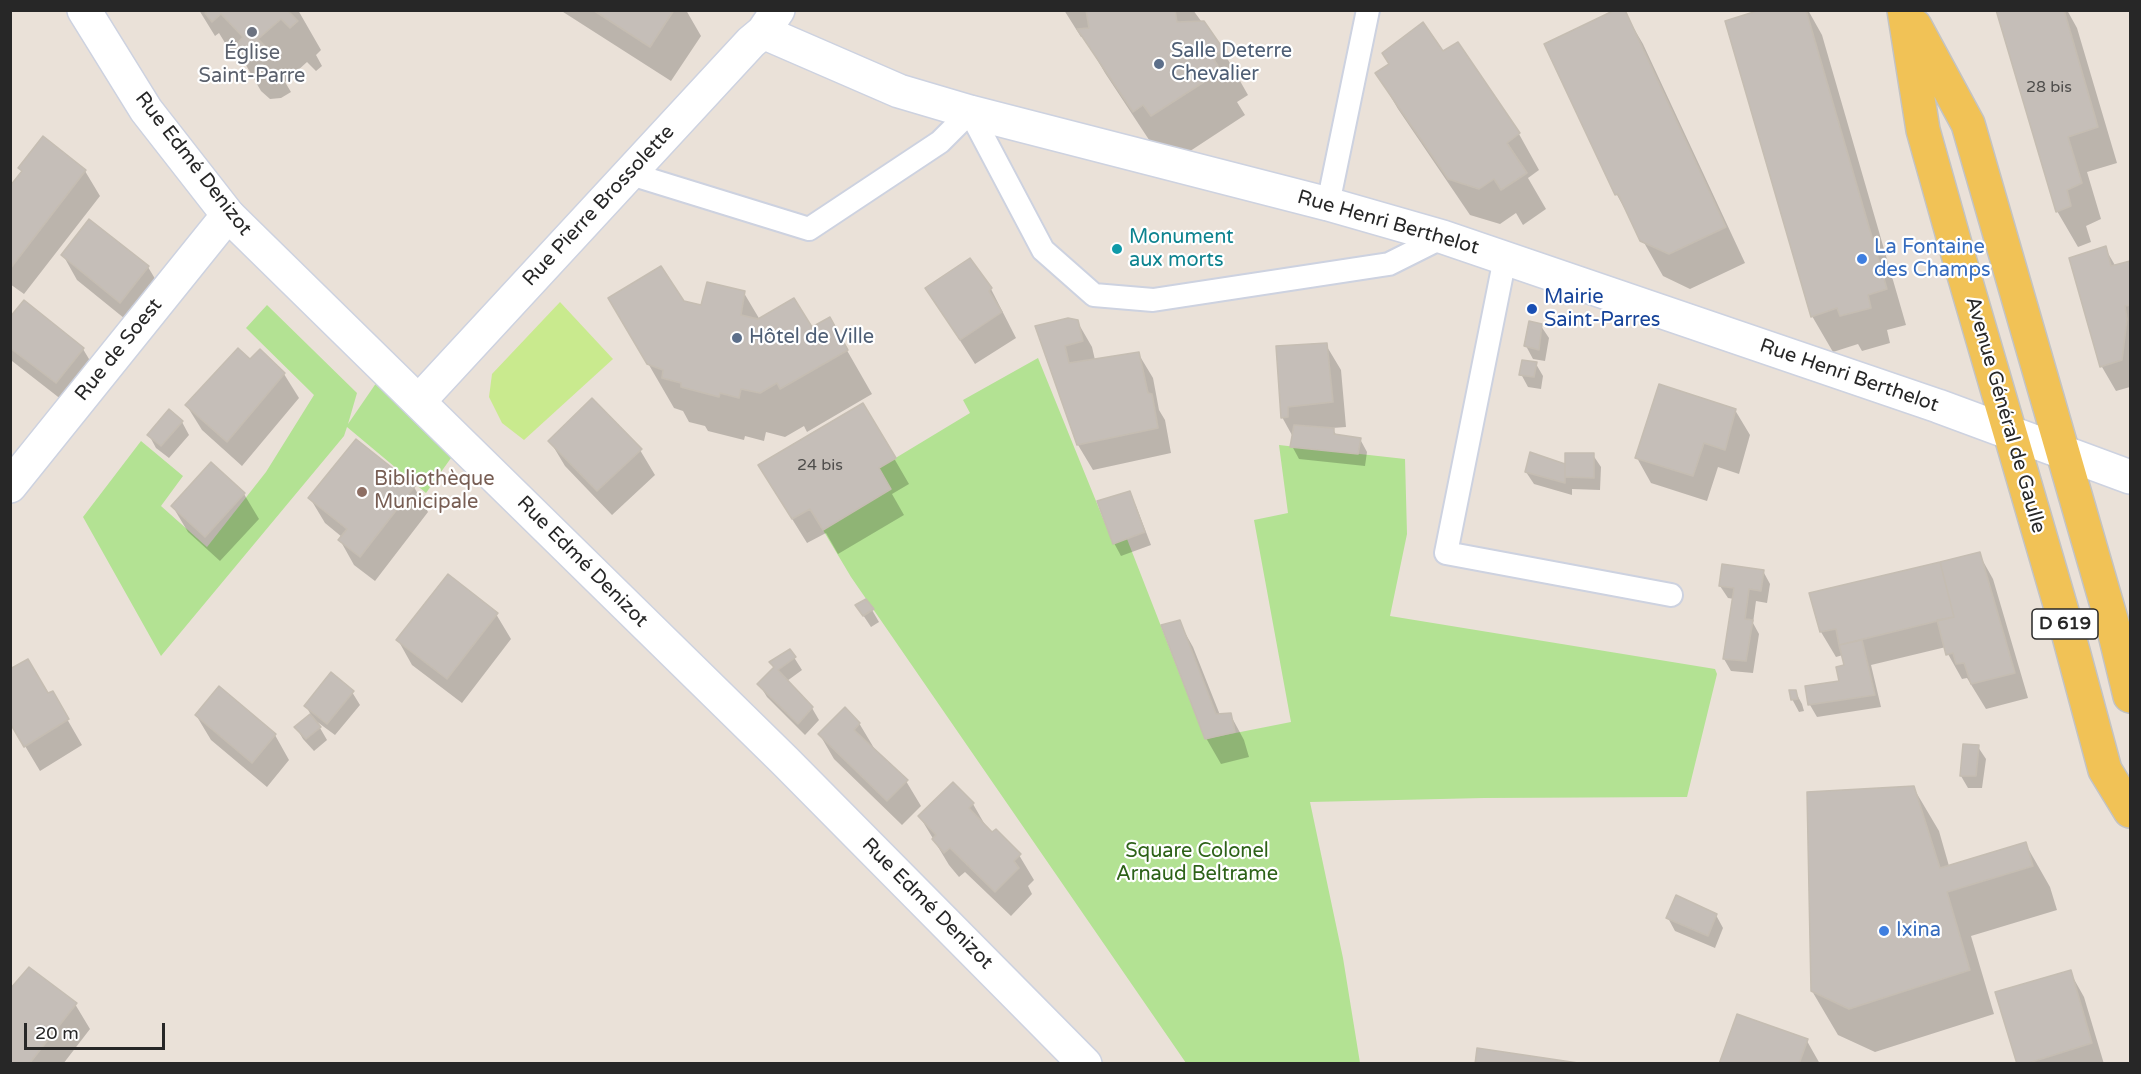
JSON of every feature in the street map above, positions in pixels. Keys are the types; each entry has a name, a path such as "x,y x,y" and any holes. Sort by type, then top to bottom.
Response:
{"main road":[{"name":"Avenue Général de Gaulle","path":"1906,10 1923,130 2066,624 2105,770 2130,811"},
{"name":"Avenue Général de Gaulle","path":"1906,10 1968,124 2113,626 2130,696"}],"street":[{"name":"Rue Edmé Denizot","path":"84,10 146,110 228,215 785,761 1085,1064"},
{"name":"Rue Henri Berthelot","path":"770,21 899,91 970,112 1329,204 1443,237 2009,432 2130,477"},
{"name":"Rue Pierre Brossolette","path":"419,401 770,21"},
{"name":"Rue de Soest","path":"10,486 228,215"}],"lane":[{"path":"1329,204 1368,10"},
{"path":"631,174 809,229 940,142 970,112 1043,250 1094,295 1153,300 1389,264 1443,237"},
{"path":"1505,258 1446,553 1671,596"}],"green space":[{"path":"560,302 613,359 524,440 502,423 489,397 492,374"},
{"path":"267,305 357,393 348,424 381,376 456,451 426,493 347,427 344,436 161,656 83,517 141,441 183,476 161,506 207,547 266,472 314,395 246,328"},
{"name":"Square Colonel Arnaud Beltrame","path":"1038,358 1113,543 1127,539 1205,739 1291,722 1254,520 1288,513 1279,445 1405,459 1407,534 1390,616 1715,669 1717,674 1687,797 1310,802 1343,958 1360,1063 1186,1063 851,577 823,530 890,489 879,468 970,413 963,400"}],"building":[{"name":"Église Saint-Parre","path":"208,10 291,10 289,12 298,21 290,28 281,19 258,39 267,48 255,54 243,55 234,47 243,37 221,14 212,22 205,13"},
{"path":"593,10 674,10 650,47"},
{"name":"Salle Deterre Chevalier","path":"1086,10 1175,10 1177,22 1204,21 1224,50 1213,58 1221,71 1151,116 1143,105 1133,112 1077,29 1089,28"},
{"path":"1615,10 1625,10 1726,227 1669,254 1640,241 1618,194 1615,195 1544,44"},
{"path":"1760,10 1806,10 1887,289 1868,295 1871,308 1840,316 1837,308 1811,317 1725,21"},
{"path":"1996,10 2064,10 2098,127 2068,137 2082,183 2067,190 2071,206 2056,212"},
{"path":"1423,22 1443,51 1458,42 1520,133 1507,143 1527,173 1501,190 1494,179 1479,189 1448,179 1375,73 1389,64 1382,53"},
{"path":"43,136 86,170 10,269 10,186 22,171 18,168"},
{"path":"89,219 149,266 120,303 61,255"},
{"path":"2106,246 2111,266 2130,261 2130,305 2125,306 2127,319 2122,360 2100,367 2069,258"},
{"path":"970,258 992,288 989,291 1002,312 960,340 925,288"},
{"name":"Hôtel de Ville","path":"661,266 684,301 701,305 707,282 745,291 741,315 758,319 794,298 812,327 830,317 848,350 780,389 777,383 760,393 741,389 739,398 720,393 719,397 681,387 681,383 662,378 663,370 647,364 608,298"},
{"path":"24,300 84,348 56,383 10,348 10,317"},
{"path":"1068,318 1078,320 1083,341 1065,346 1069,363 1139,352 1148,393 1152,394 1158,428 1077,445 1035,326"},
{"path":"1529,321 1542,324 1539,350 1524,346"},
{"path":"1327,343 1333,402 1288,407 1288,417 1281,418 1276,346"},
{"path":"238,348 250,359 260,349 285,373 227,442 185,405"},
{"path":"1522,360 1537,362 1534,377 1519,375"},
{"path":"1659,384 1736,409 1725,450 1704,443 1693,476 1635,458"},
{"path":"592,398 642,449 597,491 548,441"},
{"path":"863,403 896,458 879,468 891,489 823,530 810,509 792,519 758,465"},
{"path":"169,409 183,421 161,446 147,435"},
{"path":"1294,425 1334,428 1334,434 1361,438 1358,454 1290,447"},
{"name":"Bibliothèque Municipale","path":"356,439 415,486 360,557 338,540 347,529 308,498"},
{"path":"1530,452 1565,464 1565,483 1525,472"},
{"path":"1565,453 1594,453 1594,478 1565,477"},
{"path":"211,462 245,493 205,537 171,506"},
{"path":"1130,491 1145,532 1113,544 1097,501"},
{"path":"1980,552 2015,673 1971,684 1964,663 1956,664 1953,653 1946,655 1937,620 1954,617 1940,562"},
{"path":"1940,562 1954,617 1839,645 1836,629 1820,632 1809,593"},
{"path":"1722,564 1764,570 1761,591 1749,589 1745,619 1753,620 1746,661 1723,659 1734,588 1719,586"},
{"path":"448,574 498,613 447,679 396,640"},
{"path":"866,599 874,609 863,616 855,605"},
{"path":"1180,620 1216,714 1231,713 1235,732 1205,739 1161,625"},
{"path":"1862,640 1875,695 1808,705 1805,686 1839,681 1836,667 1844,665 1839,645"},
{"path":"790,649 796,657 778,670 813,707 798,724 757,684 774,667 769,662"},
{"path":"28,659 48,693 53,691 69,719 24,747 10,723 10,669"},
{"path":"331,672 354,691 327,724 304,706"},
{"path":"219,686 276,734 252,763 195,715"},
{"path":"1789,690 1796,690 1798,699 1791,700"},
{"path":"845,707 860,723 854,730 908,780 887,801 818,734"},
{"path":"310,714 321,727 306,739 294,727"},
{"path":"1963,744 1979,745 1976,776 1960,776"},
{"path":"953,782 974,803 969,808 992,832 996,829 1021,854 1014,861 1019,868 995,892 950,848 944,853 932,839 936,835 918,816"},
{"name":"Ixina","path":"1914,786 1940,868 2026,842 2033,866 1947,892 1970,970 1849,1009 1811,991 1807,792"},
{"path":"1676,895 1717,914 1708,936 1666,918"},
{"path":"29,967 77,1003 29,1064 10,1064 10,989"},
{"path":"2071,970 2092,1043 2025,1064 2017,1064 1995,992"},
{"path":"1737,1014 1808,1039 1799,1064 1719,1064"},
{"path":"1477,1048 1585,1064 1475,1064"}],"place":[{"name":"Église Saint-Parre","path":"252,32"},
{"name":"Salle Deterre Chevalier","path":"1159,64"},
{"name":"Monument aux morts","path":"1117,249"},
{"name":"La Fontaine des Champs","path":"1862,259"},
{"name":"Mairie Saint-Parres","path":"1532,309"},
{"name":"Hôtel de Ville","path":"737,338"},
{"name":"Bibliothèque Municipale","path":"362,492"},
{"name":"Ixina","path":"1884,931"}]}
